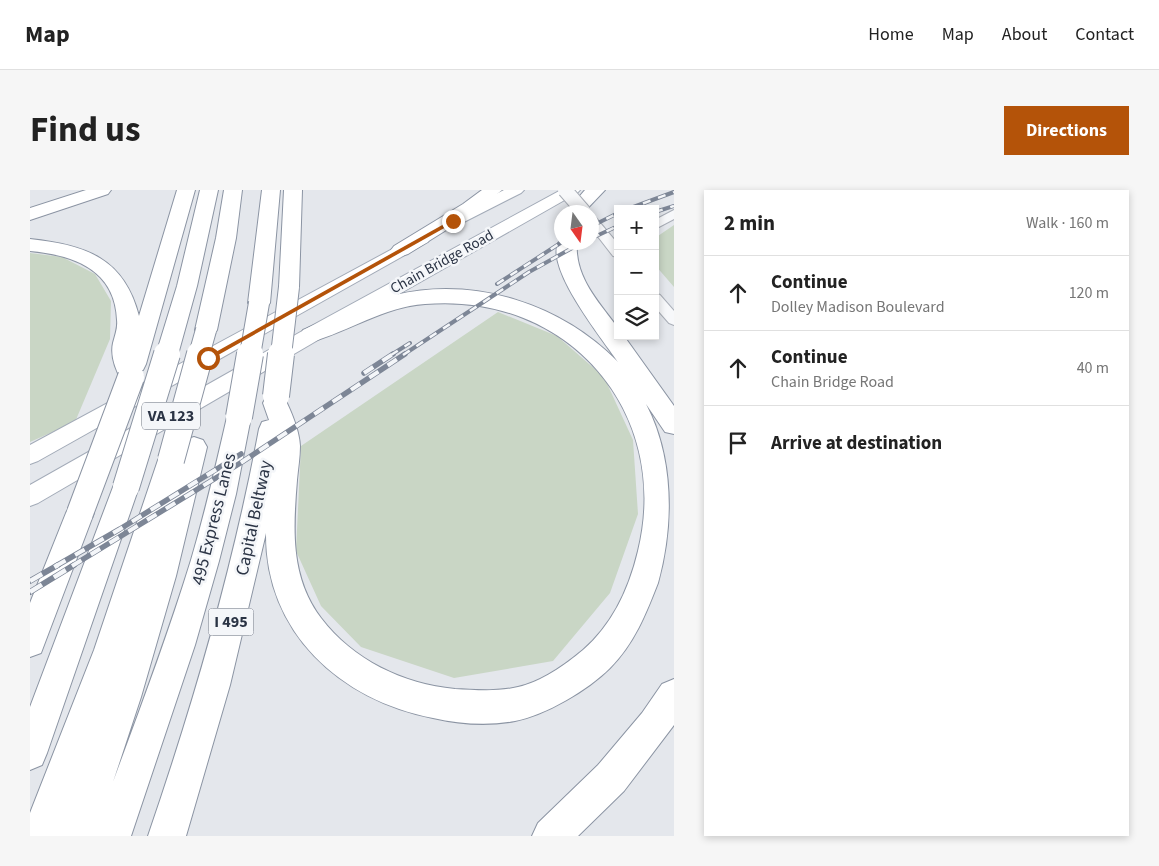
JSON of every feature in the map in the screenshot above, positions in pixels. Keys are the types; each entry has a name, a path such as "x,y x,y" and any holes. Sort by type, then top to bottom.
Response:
{"highway":[{"path":"30,214 102,190"},
{"path":"30,642 80,513 131,372 166,262 186,190"},
{"path":"30,753 126,487 187,286 209,190"},
{"path":"216,326 233,190"},
{"path":"77,836 124,697 161,576 182,454 243,219 246,190"},
{"name":"495 Express Lanes","path":"112,836 179,645 223,494 240,417 259,303 271,190"},
{"name":"Capital Beltway","path":"167,836 200,735 226,644 248,554 266,464 276,399 289,287 293,190"},
{"path":"293,215 304,190"},
{"path":"401,250 469,208 493,190"},
{"path":"580,205 596,190"},
{"path":"30,245 46,246 84,255 110,273 118,286 128,319 123,352 131,372"},
{"path":"566,250 568,270 576,285 674,425"},
{"path":"276,399 287,440 279,532 280,562 288,590 299,612 319,638 337,658 361,676 389,690 422,701 454,705 488,706 519,703 550,690 579,674 601,655 621,632 638,595 653,553 658,500 653,456 641,416 621,382 597,353 568,331 526,310 490,300 466,297 443,296 405,300 363,312 311,335"},
{"path":"38,836 117,632 148,541 182,454"},
{"path":"551,836 611,778 654,725 674,696"}],"main road":[{"name":"Chain Bridge Road","path":"401,250 453,221 516,190"},
{"path":"538,208 556,190"},
{"name":"Chain Bridge Road","path":"311,335 572,190"},
{"name":"VA 123","path":"30,455 401,250"},
{"name":"VA 123","path":"30,496 311,335"}],"street":[{"path":"565,190 577,205"},
{"path":"659,223 674,214"},
{"path":"599,230 614,247"},
{"path":"659,303 674,320"}],"green space":[{"path":"674,225 674,287 659,270 659,235"},
{"path":"30,253 62,257 95,274 111,301 110,339 75,422 30,442"},
{"path":"498,312 557,336 604,377 633,440 638,514 610,593 553,661 454,678 361,647 321,606 296,551 301,446"}],"railway":[{"path":"639,205 674,192"},
{"path":"659,211 674,206"},
{"path":"599,222 614,215"},
{"path":"599,235 614,228"},
{"path":"497,284 554,247"},
{"path":"403,355 529,272 569,250"},
{"path":"391,355 410,343"},
{"path":"364,373 393,354"},
{"path":"72,566 242,462 405,354"},
{"path":"56,566 241,454"},
{"path":"30,581 58,565"},
{"path":"30,592 74,565"}],"route":[{"path":"208,358 453,221"}]}
